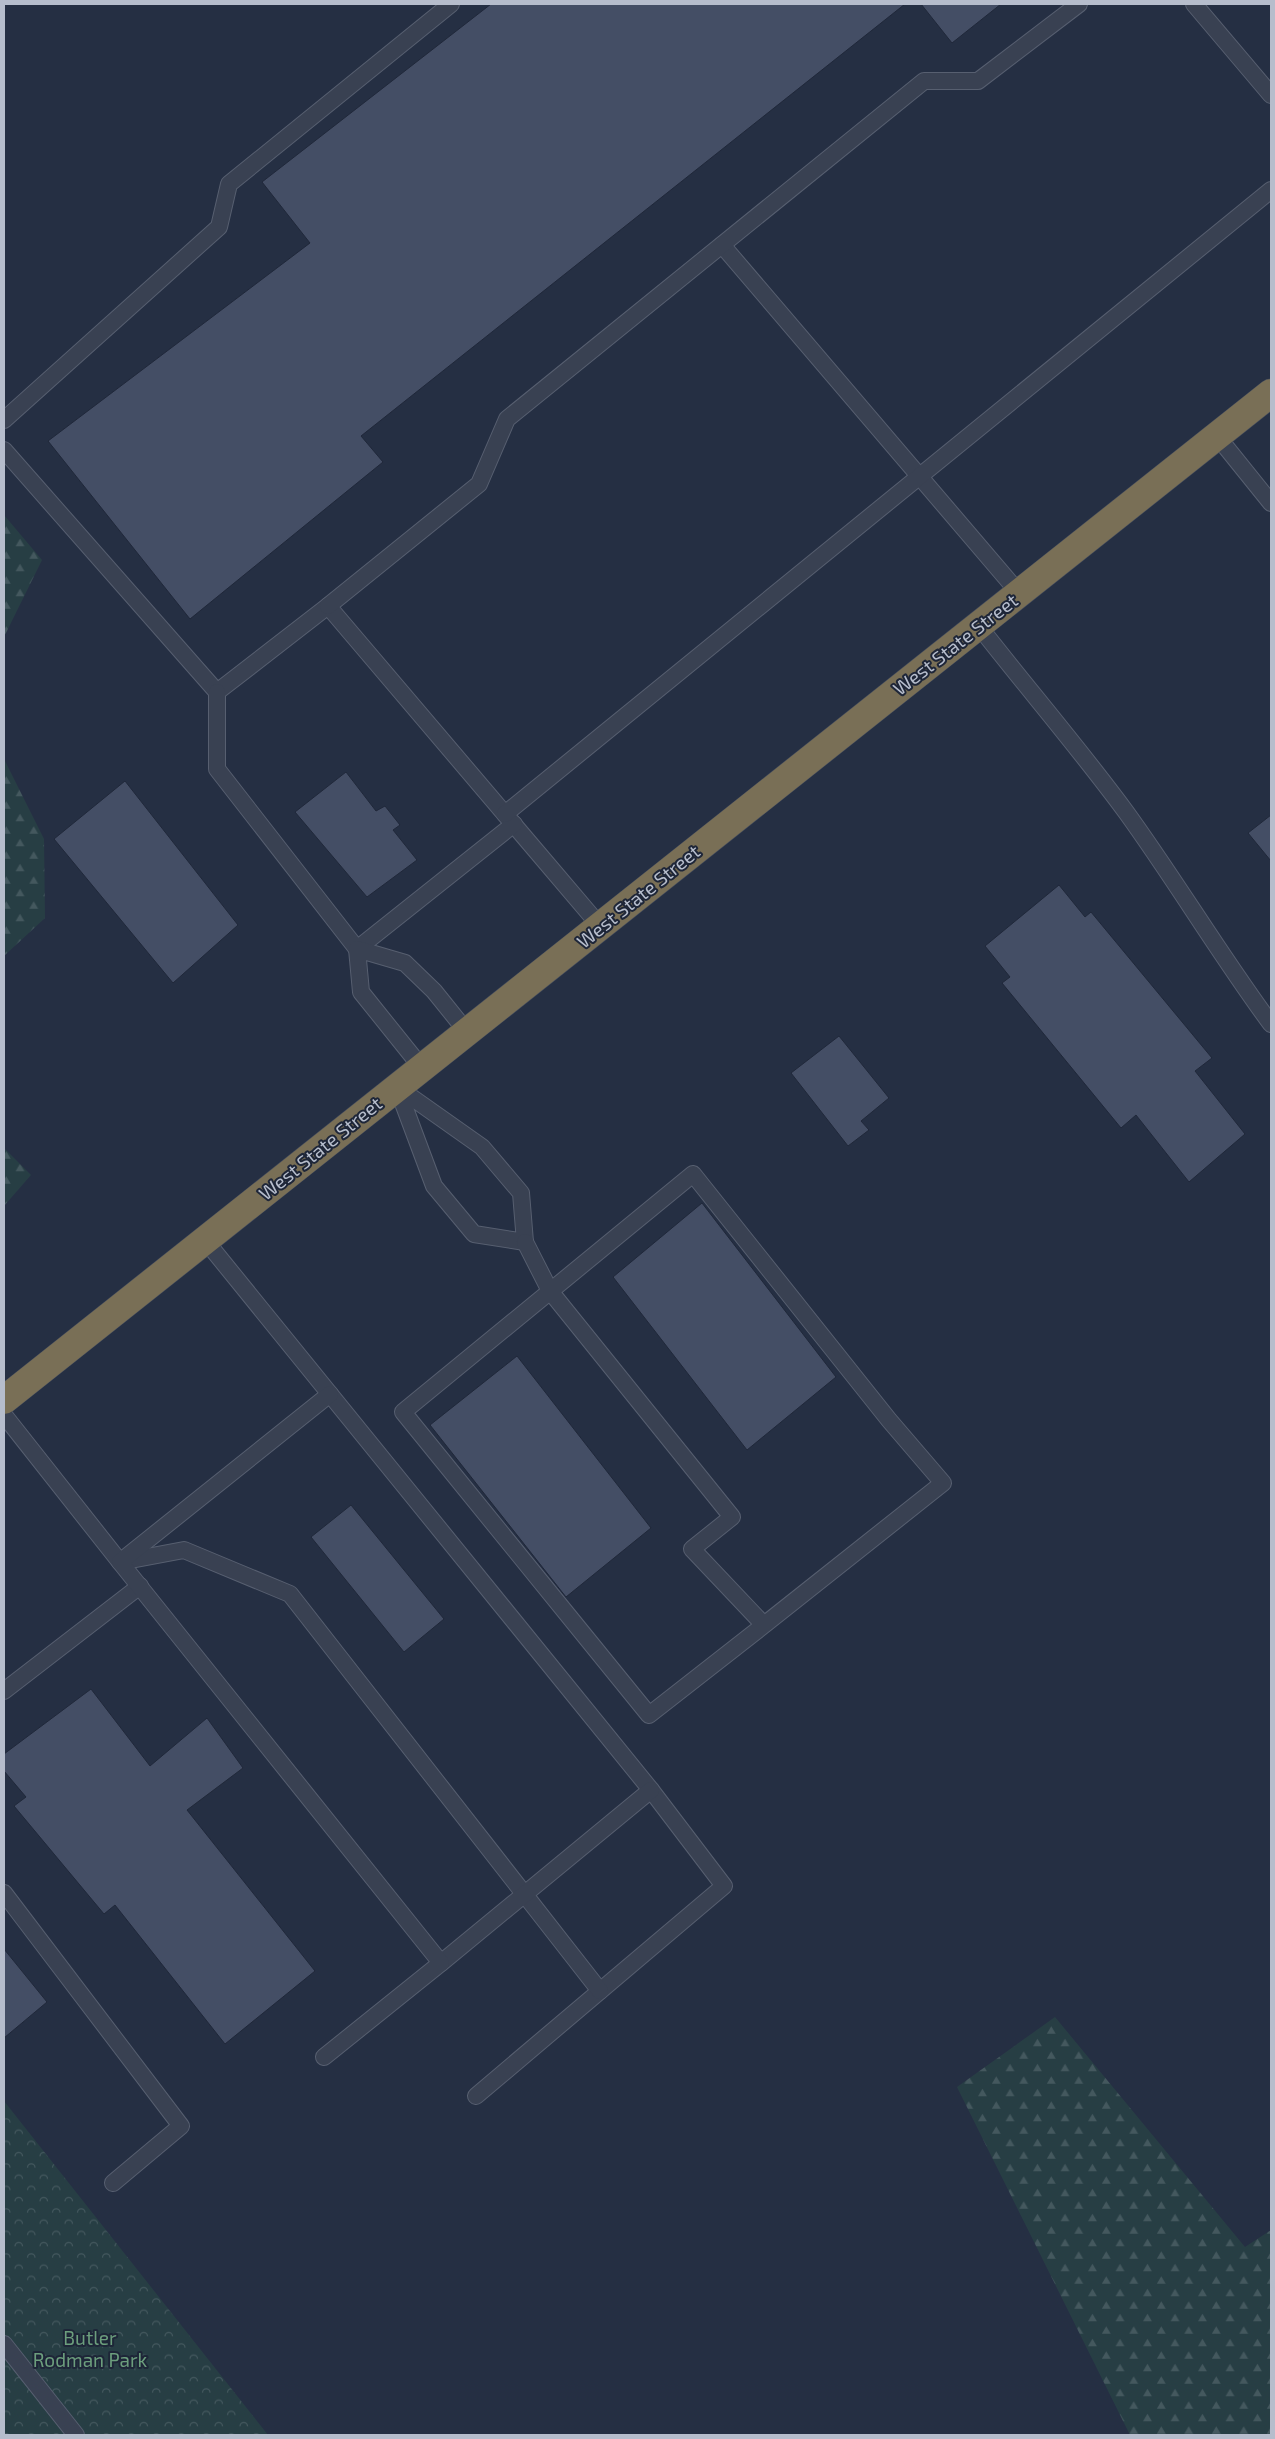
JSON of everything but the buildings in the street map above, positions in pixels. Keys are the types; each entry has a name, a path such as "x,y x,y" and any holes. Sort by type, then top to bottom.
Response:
{"highway":[{"name":"West State Street","path":"4,1400 1271,392"}],"lane":[{"path":"4,420 219,227 229,184 452,4"},
{"path":"217,692 328,606 479,484 507,419 924,81 978,81 1079,4"},
{"path":"1194,4 1271,95"},
{"path":"357,949 919,477 1271,190"},
{"path":"722,245 1019,593"},
{"path":"1218,436 1271,503"},
{"path":"4,450 217,692 218,769 357,949 362,992 422,1068"},
{"path":"328,606 600,926"},
{"path":"978,625 1067,735 1126,813 1246,991 1271,1024"},
{"path":"357,949 404,963 434,991 467,1032"},
{"path":"397,1087 482,1148 521,1193 525,1242 550,1291 732,1516 692,1549 764,1625"},
{"path":"397,1087 434,1186 474,1234 525,1242"},
{"path":"693,1174 890,1420 943,1483 649,1715 403,1412 550,1291 693,1174"},
{"path":"205,1240 651,1790 724,1886 476,2096"},
{"path":"120,1562 330,1394"},
{"path":"4,1415 441,1963"},
{"path":"120,1562 184,1550 290,1594 600,1991"},
{"path":"4,1691 140,1586"},
{"path":"324,2057 651,1790"},
{"path":"4,1893 182,2126 113,2183"},
{"path":"4,2344 76,2435"}],"green space":[{"path":"4,515 42,560 4,637"},
{"path":"4,759 44,839 45,918 4,956"},
{"path":"4,1148 31,1175 4,1206"},
{"path":"1055,2017 1245,2247 1271,2230 1271,2435 1130,2435 957,2087"},
{"name":"Butler Rodman Park","path":"4,2101 268,2435 4,2435"}]}
